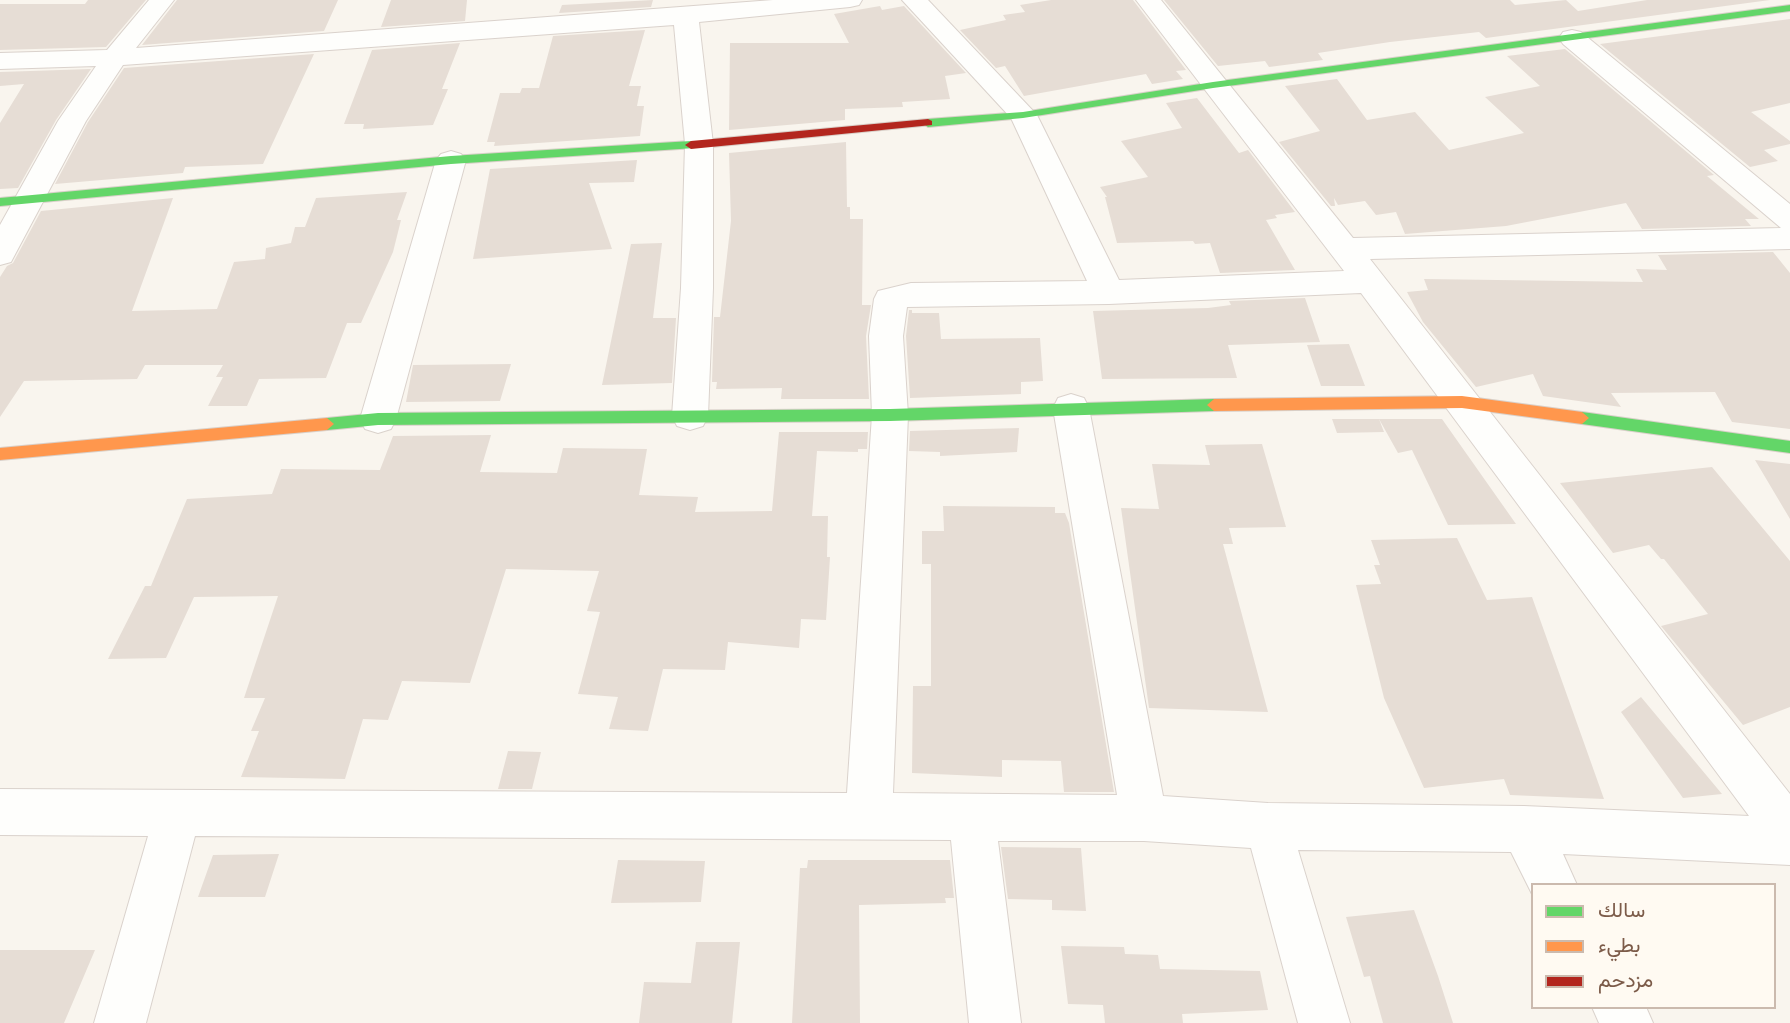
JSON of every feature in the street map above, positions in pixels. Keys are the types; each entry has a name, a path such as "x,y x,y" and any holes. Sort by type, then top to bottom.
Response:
{"street":[{"path":"0,254 72,121 115,58 162,0"},
{"path":"0,61 115,58 624,10 685,16 850,0"},
{"path":"914,0 1023,116 1110,292"},
{"path":"1148,0 1345,249 1790,832"},
{"path":"0,202 452,160 699,144 1023,116 1213,85 1790,8"},
{"path":"685,16 699,144 697,288 690,416"},
{"path":"1572,38 1790,220"},
{"path":"378,419 452,160"},
{"path":"1345,249 1790,238"},
{"path":"869,817 890,415 886,336 890,299 911,295 1110,292 1369,281"},
{"path":"0,454 378,419 890,415 1071,408 1462,402 1790,447"},
{"path":"1071,408 1143,818"},
{"path":"120,1023 178,812"},
{"path":"0,813 1143,818 1268,826 1524,829 1790,841"},
{"path":"972,817 995,1023"},
{"path":"1268,826 1324,1023"},
{"path":"1524,829 1552,883"}],"building":[{"path":"88,0 146,0 106,47 0,50 0,4 85,4"},
{"path":"177,0 338,0 324,31 142,45"},
{"path":"391,0 467,0 465,21 381,27"},
{"path":"653,0 651,7 559,13 562,5"},
{"path":"1051,0 1133,0 1186,70 1176,71 1183,79 1152,84 1146,74 1024,96 1005,66 996,68 960,30 1006,20 1003,15 1025,12 1020,5"},
{"path":"1164,0 1510,0 1515,5 1566,0 1578,11 1647,0 1770,0 1486,38 1479,32 1390,42 1318,53 1323,60 1269,67 1265,61 1218,66"},
{"path":"880,6 882,10 904,6 966,73 945,76 950,99 902,102 903,107 845,109 845,120 729,130 730,43 849,43 834,14"},
{"path":"1790,19 1790,103 1751,112 1790,141 1790,144 1764,150 1778,161 1750,167 1600,44"},
{"path":"645,30 629,86 641,86 637,106 644,106 640,136 494,146 495,142 487,142 500,93 520,93 522,88 539,88 553,36"},
{"path":"460,43 442,89 448,89 433,125 363,129 364,124 344,124 372,50"},
{"path":"1565,49 1714,175 1707,176 1759,219 1745,219 1751,226 1642,229 1626,203 1506,226 1405,234 1396,212 1376,215 1365,201 1338,205 1334,198 1335,206 1331,206 1279,142 1320,131 1285,86 1337,79 1367,120 1415,112 1449,150 1524,133 1485,97 1540,86 1507,56"},
{"path":"314,54 263,164 185,167 183,173 55,184 88,122 124,68"},
{"path":"91,69 56,120 18,188 0,189 0,123 24,84 0,86 0,72"},
{"path":"1197,98 1239,153 1248,150 1295,212 1275,215 1277,218 1266,220 1295,270 1220,273 1210,243 1117,243 1107,197 1100,187 1148,177 1121,141 1182,128 1166,103"},
{"path":"846,142 847,207 850,207 850,219 863,219 862,305 871,305 866,336 869,399 781,399 782,388 716,389 717,382 712,382 714,317 720,317 731,221 729,153"},
{"path":"637,160 634,182 589,183 612,249 473,259 490,169"},
{"path":"407,192 397,220 401,220 393,252 361,323 347,323 326,378 259,379 247,406 208,406 223,377 216,377 223,365 145,365 137,379 24,381 0,417 0,277 7,266 13,263 41,211 173,198 132,311 217,309 234,262 265,259 266,248 291,243 295,227 305,227 316,198"},
{"path":"662,243 653,318 676,318 672,383 602,385 631,244"},
{"path":"1773,252 1790,273 1790,429 1732,422 1715,392 1611,393 1621,407 1543,396 1533,374 1476,387 1423,322 1407,292 1428,290 1424,279 1643,282 1636,269 1667,270 1658,255"},
{"path":"1305,298 1320,342 1228,345 1237,378 1102,379 1093,311 1208,308 1231,305 1229,301"},
{"path":"909,310 912,310 912,313 939,313 941,339 1040,338 1043,381 1021,382 1021,394 910,398 906,336"},
{"path":"1349,344 1365,386 1321,386 1307,345"},
{"path":"511,364 500,401 406,402 413,365"},
{"path":"1332,419 1379,419 1384,432 1337,433"},
{"path":"1379,419 1442,419 1516,524 1448,525 1412,450 1398,453"},
{"path":"1019,428 1017,452 940,456 940,452 909,451 910,431"},
{"path":"779,432 868,432 867,449 858,449 858,452 817,451 812,516 828,516 827,557 830,557 826,620 801,619 799,648 728,642 725,670 663,669 648,731 609,729 618,697 578,694 600,612 587,611 599,571 506,569 470,683 402,681 388,720 363,719 345,779 241,777 259,731 251,731 265,698 244,698 278,596 194,597 166,658 108,659 145,586 151,586 187,499 272,494 281,469 380,470 393,436 491,435 480,472 557,473 563,448 647,449 639,495 698,497 695,512 772,511"},
{"path":"1262,444 1286,527 1229,528 1233,544 1223,544 1268,712 1149,708 1121,508 1159,509 1152,464 1210,465 1205,445"},
{"path":"1755,460 1790,464 1790,519"},
{"path":"1712,467 1790,561 1790,707 1743,725 1661,626 1708,614 1664,559 1649,545 1613,553 1560,483"},
{"path":"943,506 1055,507 1055,513 1065,513 1069,523 1114,792 1064,792 1061,761 1002,760 1002,777 912,773 913,686 931,686 931,564 922,564 922,531 944,531"},
{"path":"1457,538 1487,600 1532,597 1604,799 1510,795 1504,779 1424,788 1384,698 1356,585 1381,584 1374,565 1380,565 1371,540"},
{"path":"1641,697 1722,794 1683,798 1621,712"},
{"path":"508,751 541,752 532,789 498,789"},
{"path":"1001,847 1081,848 1086,911 1052,910 1052,900 1008,899"},
{"path":"279,854 265,897 198,897 213,855"},
{"path":"618,860 705,861 701,902 611,903"},
{"path":"808,860 950,860 954,898 945,898 946,903 859,905 860,1023 792,1023 800,868 807,868"},
{"path":"1414,910 1453,1023 1383,1023 1370,976 1364,977 1346,917"},
{"path":"696,942 740,942 732,1023 639,1023 644,982 691,983"},
{"path":"1061,946 1124,947 1125,954 1158,955 1160,969 1260,971 1268,1010 1182,1014 1183,1023 1105,1023 1103,1005 1068,1004"},
{"path":"0,950 95,950 64,1023 0,1023"}],"traffic: fast":[{"path":"928,123 1023,115 1213,85 1790,8"},
{"path":"0,202 451,160 691,145"},
{"path":"327,424 378,419 890,415 1214,405"},
{"path":"1582,418 1790,447"}],"traffic: slow":[{"path":"1214,405 1462,402 1582,418"},
{"path":"0,454 327,424"}],"traffic: jam":[{"path":"691,145 928,123"}]}
